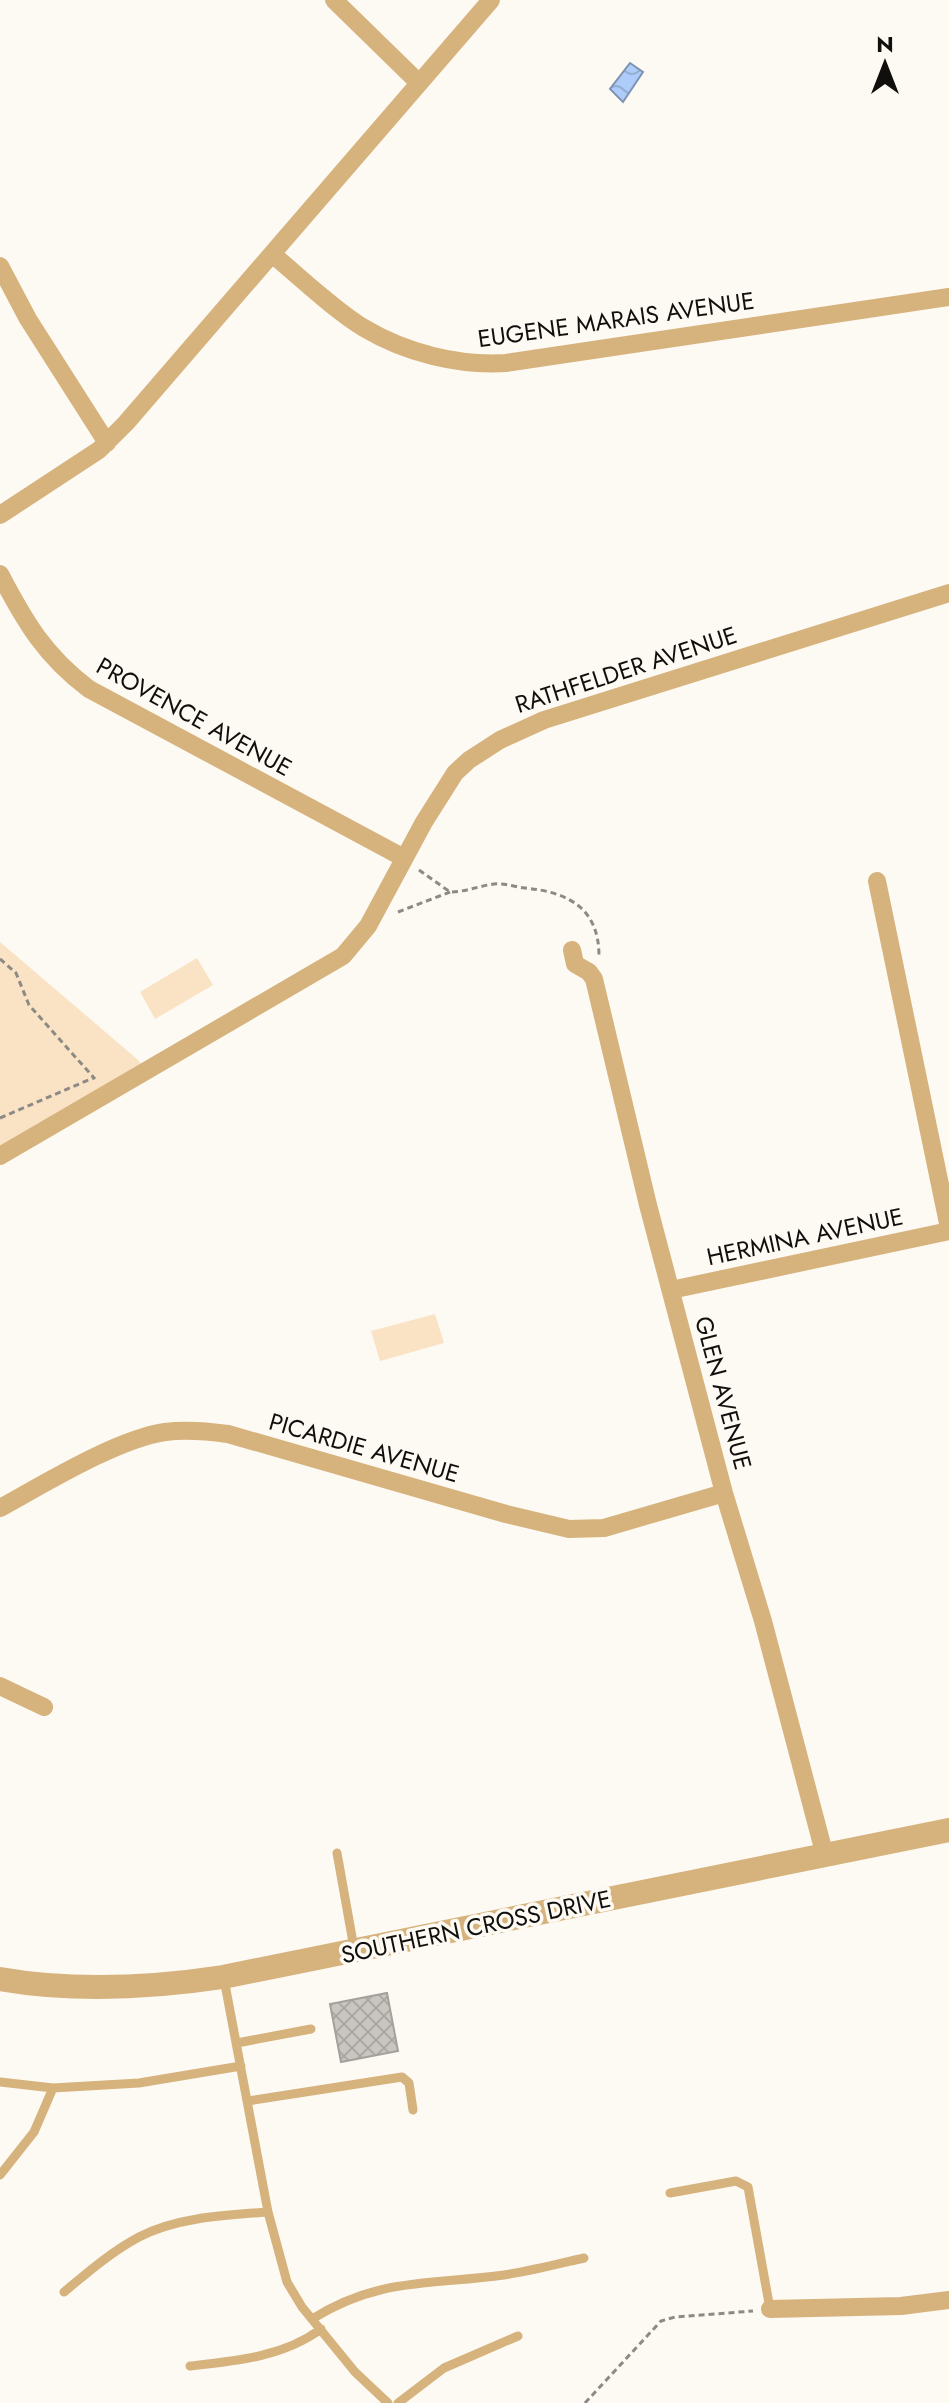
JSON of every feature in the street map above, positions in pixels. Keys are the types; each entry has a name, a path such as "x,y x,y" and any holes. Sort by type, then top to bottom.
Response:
{"street":[{"path":"334,0 419,83"},
{"path":"0,515 107,443 491,0"},
{"name":"EUGENE MARAIS AVENUE","path":"272,254 363,327 423,353 475,364 506,363 949,297"},
{"path":"0,266 28,319 107,443"},
{"name":"PROVENCE AVENUE","path":"0,574 28,626 47,652 89,689 404,858"},
{"name":"RATHFELDER AVENUE","path":"0,1156 343,956 355,945 372,920 441,792 455,773 484,749 520,729 949,593"},
{"path":"877,881 949,1229"},
{"name":"GLEN AVENUE","path":"572,950 577,967 592,974 724,1493 763,1621 825,1856"},
{"name":"HERMINA AVENUE","path":"671,1290 949,1229"},
{"name":"PICARDIE AVENUE","path":"0,1508 121,1445 153,1434 194,1430 228,1434 506,1514 569,1529 604,1528 724,1493"},
{"path":"0,1686 44,1707"},
{"name":"SOUTHERN CROSS DRIVE","path":"0,1979 121,1988 182,1984 949,1830"},
{"path":"770,2309 901,2306 949,2300"}],"lane":[{"path":"337,1853 355,1951"},
{"path":"223,1977 268,2212 287,2282 292,2293 355,2372 388,2403"},
{"path":"237,2043 311,2029"},
{"path":"0,2082 53,2088 139,2083 241,2066"},
{"path":"248,2101 402,2077 409,2083 413,2110"},
{"path":"0,2175 34,2132 53,2088"},
{"path":"670,2193 736,2181 748,2187 770,2309"},
{"path":"64,2292 107,2256 143,2235 182,2223 225,2215 268,2212"},
{"path":"312,2319 362,2293 412,2282 505,2275 584,2258"},
{"path":"190,2366 246,2359 289,2349 321,2329"},
{"path":"398,2403 444,2368 518,2336"}],"path":[{"path":"404,858 450,892"},
{"path":"372,920 450,892 495,884 544,889 573,899 592,920 598,940 599,961 592,974"},
{"path":"0,959 16,973 29,1005 108,1094"},
{"path":"0,1118 93,1078"},
{"path":"585,2403 661,2321 675,2317 770,2309"}],"shaded area":[{"path":"0,942 137,1059 147,1071 0,1156"},
{"path":"197,958 213,985 155,1019 140,992"},
{"path":"435,1314 444,1343 380,1361 371,1331"}],"water":[{"path":"630,63 643,72 623,102 610,89"}],"building":[{"path":"387,1993 398,2051 341,2062 330,2004"}]}
